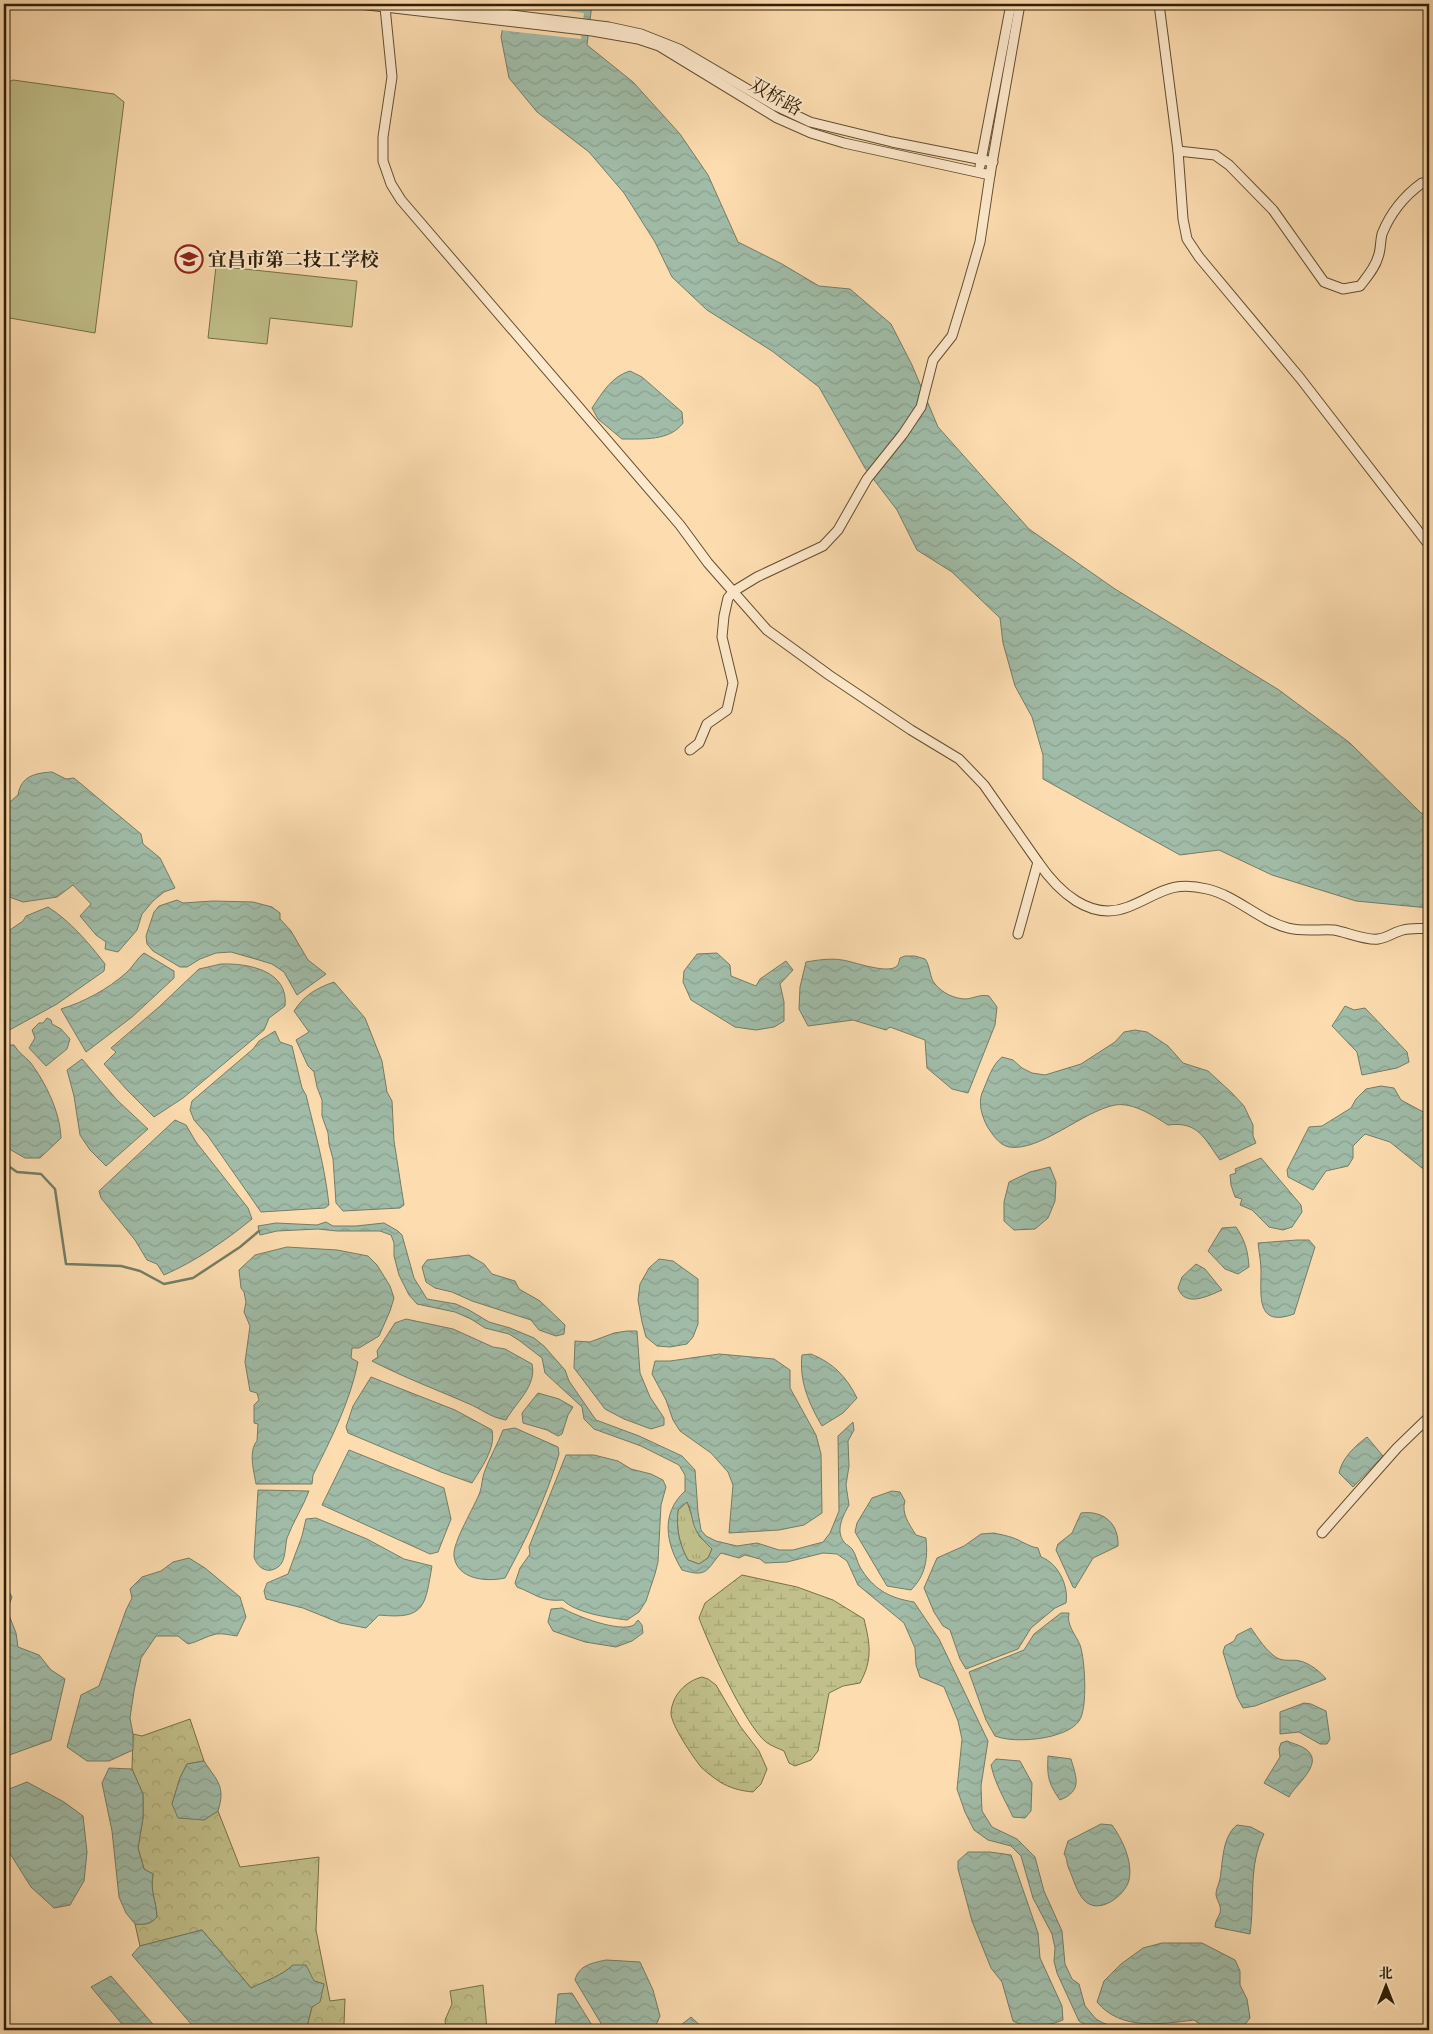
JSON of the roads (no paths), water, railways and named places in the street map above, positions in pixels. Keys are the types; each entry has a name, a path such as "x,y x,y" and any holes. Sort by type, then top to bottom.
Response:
{"street":[{"path":"359,4 618,29 658,39 679,49 776,106 810,122 883,140 992,162"},
{"path":"424,4 497,17"},
{"path":"979,173 1011,4"},
{"path":"690,750 699,743 707,724 727,710 733,683 722,637 728,598 734,591 757,576 823,546 838,530 867,479 903,434 921,407 933,360 952,336 980,242 1020,4"},
{"path":"1159,4 1178,151 1183,219 1187,239 1199,257 1300,378 1429,545"},
{"path":"385,7 392,77 383,137 383,162 391,184 401,200 674,517 708,563 767,630 870,702 959,759 984,785 1051,882 1074,901 1100,911 1127,908 1174,886 1207,888 1236,900 1256,914 1288,928 1334,930 1376,940 1404,930 1429,928"},
{"name":"双桥路","path":"566,25 659,46 777,118 811,133 872,150 990,175"},
{"path":"1178,151 1215,155 1229,165 1272,210 1324,282 1342,289 1360,286 1371,272 1378,257 1382,236 1393,214 1409,193 1422,183 1429,184"},
{"path":"1018,934 1038,862"},
{"path":"1322,1533 1397,1448 1429,1417"}],"water":[{"path":"507,4 592,4 587,45 633,82 680,134 708,175 738,242 782,264 819,286 850,289 891,324 912,365 938,427 1029,529 1115,589 1279,690 1350,743 1421,813 1429,814 1429,908 1356,901 1272,875 1219,850 1180,855 1043,779 1043,755 1032,717 1015,686 1003,643 1000,618 952,572 917,550 897,510 865,468 819,387 772,351 707,310 672,277 655,242 624,193 589,152 537,112 509,78 501,37"},
{"path":"630,371 642,377 682,412 683,423 678,429 656,438 622,439 598,419 592,408 596,402 613,381"},
{"path":"52,772 66,779 74,778 141,834 143,844 160,858 175,888 164,892 153,901 142,914 137,930 118,952 105,949 106,942 96,935 80,916 91,904 73,885 57,897 23,902 4,895 4,807 18,795 22,784 30,777 40,773"},
{"path":"177,900 183,903 213,901 253,902 272,907 280,913 280,919 291,931 308,960 326,974 297,995 284,972 272,964 231,952 216,953 200,959 187,967 180,967 153,951 147,944 146,936 154,912 159,906"},
{"path":"48,907 86,940 105,964 104,971 57,1004 4,1033 4,934 23,921 26,916"},
{"path":"144,953 174,971 174,978 132,1017 86,1052 61,1009 104,990 128,971"},
{"path":"717,953 730,965 731,976 756,986 760,979 786,961 793,970 780,984 784,1002 784,1021 774,1027 756,1030 735,1027 691,1000 683,982 684,971 697,954"},
{"path":"905,956 925,959 933,981 945,993 962,999 983,995 989,996 997,1007 995,1025 968,1093 952,1089 927,1068 925,1040 890,1027 886,1030 853,1020 808,1026 799,1009 800,987 806,962 838,959 886,969 897,966 900,958"},
{"path":"221,964 243,965 265,971 281,985 285,994 285,1006 269,1018 264,1030 183,1098 154,1117 104,1064 116,1052 111,1048 159,1007 199,969"},
{"path":"334,982 365,1018 382,1061 387,1092 392,1101 394,1141 404,1205 400,1208 343,1211 336,1203 333,1159 328,1133 322,1116 322,1100 314,1072 308,1066 296,1040 309,1032 294,1011 311,993"},
{"path":"1345,1006 1354,1010 1365,1008 1407,1052 1409,1062 1397,1068 1362,1075 1357,1052 1332,1026"},
{"path":"47,1018 70,1039 67,1049 46,1066 29,1048 35,1038 32,1030"},
{"path":"1135,1030 1147,1032 1168,1046 1183,1063 1208,1071 1232,1093 1244,1106 1253,1125 1253,1136 1256,1143 1220,1160 1204,1138 1193,1129 1178,1124 1168,1125 1143,1110 1122,1105 1103,1109 1048,1137 1021,1147 1005,1146 991,1132 982,1114 981,1097 992,1069 1002,1057 1013,1060 1022,1068 1032,1073 1045,1075 1081,1064 1115,1042 1124,1032"},
{"path":"275,1031 280,1042 292,1046 302,1088 306,1095 325,1177 329,1205 325,1208 261,1212 208,1136 194,1120 190,1110 192,1101 253,1049 259,1041"},
{"path":"4,1045 14,1045 30,1062 47,1088 55,1108 61,1138 40,1158 25,1158 4,1146"},
{"path":"82,1059 117,1100 148,1129 106,1166 90,1150 80,1135 74,1096 67,1070"},
{"path":"1381,1086 1394,1088 1401,1100 1429,1115 1429,1170 1422,1168 1390,1142 1365,1134 1353,1146 1353,1158 1348,1166 1326,1171 1313,1190 1288,1177 1287,1170 1309,1127 1322,1126 1351,1108 1356,1099 1366,1089"},
{"path":"175,1120 186,1125 196,1142 248,1208 252,1219 210,1250 164,1275 157,1264 147,1260 135,1240 101,1198 99,1191"},
{"path":"1261,1158 1301,1205 1302,1212 1292,1227 1283,1230 1269,1227 1252,1210 1240,1205 1242,1199 1235,1197 1230,1175 1236,1173 1235,1169"},
{"path":"1050,1167 1056,1182 1055,1201 1048,1218 1035,1229 1014,1230 1004,1221 1004,1202 1009,1182 1030,1172"},
{"path":"326,1222 333,1226 384,1223 402,1235 414,1278 427,1299 456,1304 489,1322 534,1338 544,1346 565,1370 569,1381 596,1420 639,1436 682,1456 695,1470 701,1530 706,1536 716,1541 737,1546 757,1543 779,1550 793,1550 823,1542 830,1533 839,1511 838,1436 853,1422 854,1430 848,1441 849,1466 846,1485 849,1505 841,1523 841,1537 853,1551 860,1567 870,1581 889,1595 914,1602 939,1639 988,1741 981,1786 982,1811 992,1827 1017,1839 1035,1857 1044,1891 1062,1931 1065,1964 1072,1979 1079,1984 1085,2006 1096,2019 1103,2023 1136,2030 1094,2030 1079,2021 1057,1973 1052,1934 1033,1898 1021,1856 1011,1846 988,1840 974,1830 965,1812 957,1789 962,1739 958,1721 944,1687 920,1677 916,1665 915,1648 904,1623 858,1585 847,1561 837,1554 823,1553 787,1562 765,1563 760,1559 745,1555 739,1558 721,1553 709,1568 702,1573 682,1570 672,1550 668,1529 672,1509 685,1491 685,1475 679,1465 641,1446 594,1429 584,1419 582,1407 545,1373 542,1358 509,1334 485,1328 455,1312 417,1304 409,1295 399,1275 391,1235 380,1231 318,1229 277,1231 260,1235 258,1226 276,1223 317,1225","holes":["687,1502 696,1530 712,1549 708,1558 699,1564 688,1560 679,1536 678,1510"]},
{"path":"1236,1227 1246,1246 1249,1267 1238,1274 1225,1269 1208,1251 1222,1228"},
{"path":"1309,1240 1315,1247 1294,1314 1273,1317 1263,1307 1261,1299 1261,1268 1258,1243"},
{"path":"287,1247 337,1250 368,1256 377,1265 390,1286 394,1298 379,1336 359,1348 352,1348 351,1358 358,1362 355,1377 339,1420 313,1475 312,1484 256,1484 252,1456 254,1445 257,1441 258,1424 254,1423 254,1405 259,1400 257,1393 250,1391 245,1362 250,1326 244,1312 246,1302 241,1288 239,1270 255,1255"},
{"path":"469,1255 484,1264 492,1274 515,1281 519,1289 540,1301 565,1325 564,1334 556,1336 539,1330 531,1320 472,1301 452,1292 435,1288 426,1282 422,1267 427,1260"},
{"path":"659,1259 673,1261 698,1279 698,1324 693,1337 687,1344 670,1347 657,1346 646,1337 638,1300 640,1284 649,1268"},
{"path":"1196,1264 1205,1269 1222,1290 1197,1299 1186,1298 1181,1294 1178,1288 1182,1277"},
{"path":"406,1319 453,1329 493,1347 505,1349 532,1364 533,1372 529,1387 506,1420 490,1415 472,1405 372,1361 378,1357 377,1351 395,1323"},
{"path":"637,1331 640,1373 650,1397 664,1418 664,1425 651,1429 624,1419 605,1409 574,1368 575,1341 590,1342 614,1333"},
{"path":"719,1354 774,1359 790,1370 790,1388 816,1435 821,1454 822,1513 804,1525 779,1530 729,1533 733,1485 728,1472 711,1453 680,1431 652,1374 655,1361 670,1361"},
{"path":"811,1354 838,1371 857,1398 843,1413 822,1426 809,1401 802,1374 802,1355"},
{"path":"371,1377 455,1410 492,1430 493,1437 490,1451 472,1483 348,1433 346,1427 353,1406"},
{"path":"538,1393 559,1399 573,1407 568,1415 562,1434 558,1436 547,1430 523,1423 522,1413"},
{"path":"515,1428 558,1447 559,1454 535,1518 505,1578 490,1580 474,1578 467,1575 456,1564 454,1550 480,1492 483,1475 503,1430"},
{"path":"1367,1437 1383,1456 1353,1487 1339,1473 1346,1457"},
{"path":"349,1450 444,1488 451,1519 438,1552 430,1554 322,1505"},
{"path":"566,1455 594,1455 618,1461 631,1469 651,1474 663,1480 666,1487 661,1505 658,1562 655,1574 646,1601 639,1612 627,1620 584,1612 568,1605 563,1600 544,1599 517,1587 515,1583 520,1568 530,1554 529,1547"},
{"path":"258,1490 309,1491 287,1538 285,1554 281,1565 270,1570 260,1567 254,1557"},
{"path":"892,1491 900,1492 905,1501 905,1514 908,1523 916,1535 926,1538 925,1566 920,1578 911,1590 887,1586 855,1532 857,1523 872,1498"},
{"path":"1081,1513 1097,1514 1108,1520 1116,1531 1118,1546 1093,1558 1075,1588 1056,1550 1058,1544 1072,1533"},
{"path":"316,1518 367,1539 404,1559 432,1566 425,1600 420,1607 415,1612 406,1615 379,1615 366,1628 340,1623 303,1608 266,1599 264,1591 267,1583 288,1574 306,1519"},
{"path":"994,1533 1012,1537 1038,1548 1041,1557 1052,1564 1061,1576 1066,1589 1066,1603 1055,1608 1031,1628 1018,1649 966,1669 960,1659 950,1630 943,1626 934,1612 924,1588 937,1558 964,1546 981,1534"},
{"path":"189,1558 205,1568 240,1597 246,1617 237,1636 216,1634 188,1644 178,1636 156,1636 141,1658 134,1691 130,1718 133,1750 109,1761 87,1761 67,1747 81,1695 99,1686 132,1598 130,1589 142,1577 161,1571 173,1562"},
{"path":"4,1586 6,1586 12,1597 7,1610 16,1633 18,1647 39,1655 51,1670 65,1679 51,1740 4,1757"},
{"path":"562,1608 587,1619 619,1627 634,1625 638,1620 642,1625 643,1633 632,1641 616,1647 585,1642 553,1631 548,1622 551,1609"},
{"path":"1061,1613 1069,1613 1070,1626 1082,1652 1085,1695 1082,1715 1079,1721 1067,1731 1046,1737 1016,1740 995,1736 986,1720 969,1672 1024,1650 1034,1634"},
{"path":"1251,1628 1259,1640 1277,1658 1303,1662 1314,1668 1326,1679 1255,1706 1243,1708 1237,1697 1223,1652 1225,1646 1234,1641 1237,1635"},
{"path":"1304,1703 1326,1711 1330,1739 1327,1744 1320,1744 1299,1732 1280,1734 1280,1712"},
{"path":"1287,1741 1306,1749 1312,1757 1310,1769 1289,1797 1264,1783 1280,1757 1279,1749 1281,1743"},
{"path":"1048,1756 1071,1759 1073,1766 1076,1778 1075,1788 1072,1793 1060,1800 1049,1779"},
{"path":"996,1759 1020,1761 1032,1783 1031,1811 1025,1818 1013,1817 995,1779 991,1765"},
{"path":"204,1761 221,1789 218,1811 204,1820 178,1818 172,1804 180,1778 187,1764"},
{"path":"109,1768 132,1769 143,1794 143,1818 138,1848 144,1869 153,1874 152,1881 157,1917 147,1924 135,1924 126,1913 119,1897 112,1831 102,1783"},
{"path":"27,1782 64,1802 83,1816 87,1852 84,1881 70,1905 54,1908 31,1887 4,1844 4,1791"},
{"path":"1101,1824 1112,1825 1116,1831 1126,1851 1130,1873 1126,1886 1117,1898 1103,1905 1096,1906 1084,1900 1079,1893 1064,1854 1068,1841"},
{"path":"1237,1825 1251,1827 1264,1834 1259,1846 1254,1871 1250,1934 1215,1927 1220,1913 1216,1890 1220,1879 1224,1850 1228,1836"},
{"path":"968,1852 990,1852 1011,1855 1038,1933 1040,1958 1062,2006 1063,2020 1038,2026 1019,2024 1013,2021 1002,1982 991,1968 972,1921 958,1869 958,1861"},
{"path":"202,1930 251,1988 278,1975 293,1965 306,1965 314,1981 324,1984 320,2002 312,2007 306,2030 192,2030 192,2025 132,1955 140,1946"},
{"path":"1162,1943 1202,1943 1235,1960 1240,1971 1240,1985 1247,1999 1250,2018 1242,2028 1237,2030 1208,2030 1194,2020 1155,2024 1130,2021 1118,2018 1097,2002 1104,1981 1121,1964 1143,1948"},
{"path":"606,1960 640,1962 653,1990 660,2016 654,2030 605,2030 575,1980 583,1968"},
{"path":"111,1976 158,2030 127,2030 91,1987"},
{"path":"572,1993 595,2030 555,2030 558,1994"},
{"path":"691,2017 705,2030 676,2030 676,2029"}],"waterway":[{"path":"4,1163 17,1172 41,1174 55,1189 66,1264 121,1266 140,1271 164,1284 193,1278 240,1247 259,1231"}],"place":[{"name":"宜昌市第二技工学校","path":"189,259"}]}
